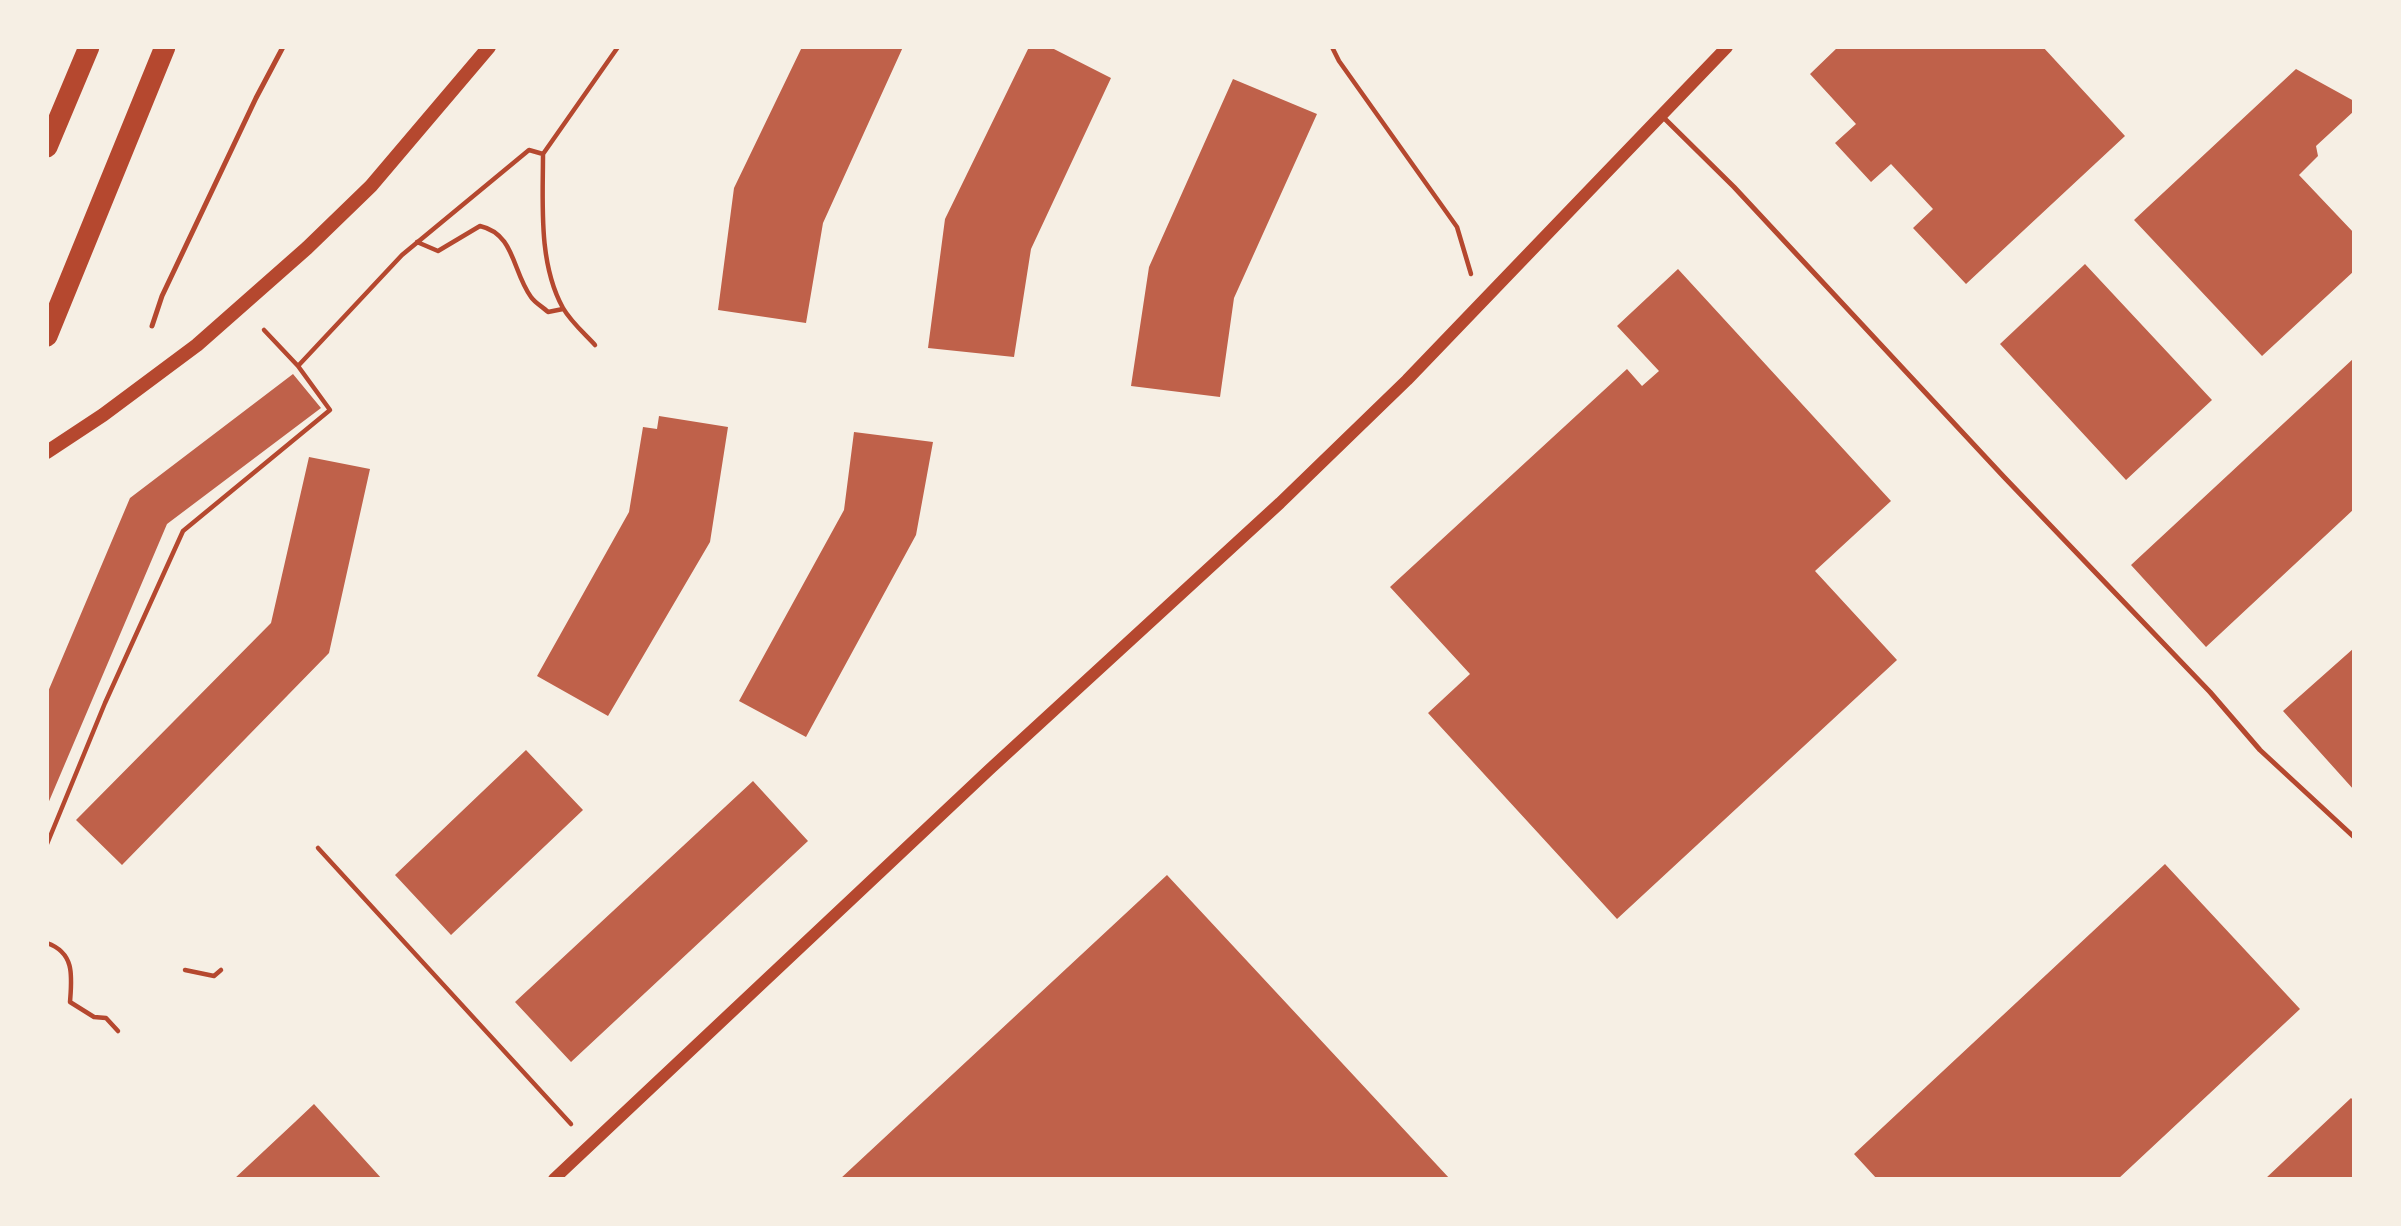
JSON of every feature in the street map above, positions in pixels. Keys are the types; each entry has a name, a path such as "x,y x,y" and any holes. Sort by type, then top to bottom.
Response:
{"highway":[{"path":"47,147 89,47"},
{"path":"47,336 165,47"}],"main road":[{"path":"47,452 103,415 197,345 307,248 371,186 489,47"}],"street":[{"path":"554,1179 1008,753 1280,503 1407,380 1727,47"}],"lane":[{"path":"152,326 168,284 283,47"},
{"path":"1662,116 1744,197 1995,467 2201,682 2260,750 2354,837"}],"path":[{"path":"595,345 564,309 549,268 542,224 544,154 618,47"},
{"path":"1332,47 1339,61 1457,227 1471,274"},
{"path":"298,366 417,242 529,150 544,154"},
{"path":"417,242 438,251 480,226 493,229 502,236 532,299 548,312 564,309"},
{"path":"47,844 104,703 183,531 330,410 298,366 264,330"},
{"path":"318,848 571,1124"},
{"path":"47,943 56,946 69,959 72,971 70,1002 94,1017 106,1018 118,1031"},
{"path":"185,970 214,976 221,970"}],"building":[{"path":"802,47 903,47 823,223 806,323 718,310 734,188"},
{"path":"1029,47 1050,47 1111,78 1031,249 1014,357 928,348 945,219"},
{"path":"1838,47 2043,47 2125,136 1966,284 1913,228 1933,209 1891,164 1871,182 1835,143 1856,124 1810,74"},
{"path":"2296,69 2354,101 2354,111 2316,146 2318,156 2299,175 2354,233 2354,271 2262,356 2134,220"},
{"path":"1233,79 1317,114 1234,298 1220,397 1131,386 1149,267"},
{"path":"2085,264 2212,400 2126,480 2000,344"},
{"path":"1678,269 1891,501 1815,571 1897,660 1617,919 1428,713 1470,674 1390,587 1627,369 1642,386 1659,371 1617,326"},
{"path":"2354,358 2354,509 2206,647 2131,565"},
{"path":"293,374 321,408 167,524 47,806 47,694 130,498"},
{"path":"659,416 728,427 710,542 608,716 537,676 629,512 643,427 657,429"},
{"path":"854,432 933,442 916,535 806,737 739,701 844,510"},
{"path":"309,457 370,469 329,653 122,865 76,820 271,623"},
{"path":"2354,648 2354,790 2283,711"},
{"path":"526,750 583,810 451,935 395,875"},
{"path":"753,781 808,841 571,1062 515,1002"},
{"path":"2165,864 2300,1009 2118,1179 1877,1179 1854,1154"},
{"path":"1167,875 1450,1179 840,1179"},
{"path":"2351,1098 2354,1101 2354,1179 2265,1179"},
{"path":"314,1104 382,1179 234,1179 295,1122"}]}
